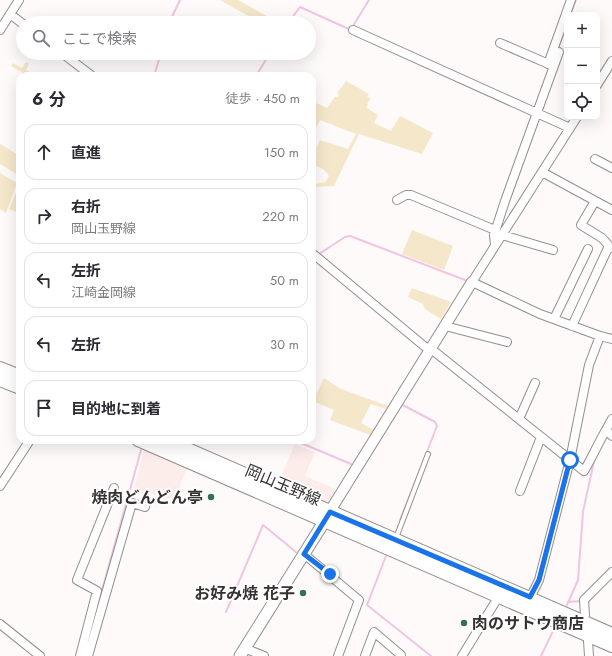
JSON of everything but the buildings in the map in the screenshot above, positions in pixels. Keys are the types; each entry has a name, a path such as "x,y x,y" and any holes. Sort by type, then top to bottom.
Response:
{"main road":[{"path":"0,368 16,374"},
{"path":"0,380 16,386"},
{"name":"岡山玉野線","path":"148,444 327,516 395,540 528,602 589,636 612,646"},
{"name":"岡山玉野線","path":"175,444 498,596 528,602 582,620 612,634"},
{"path":"242,652 327,516"}],"street":[{"path":"0,30 19,0"},
{"path":"327,516 495,245 571,0"},
{"path":"10,14 16,19"},
{"path":"354,30 570,128"},
{"path":"500,43 551,65"},
{"path":"551,65 559,52"},
{"path":"71,60 87,72"},
{"path":"598,84 612,61"},
{"path":"498,232 542,172 575,120"},
{"path":"595,159 612,168"},
{"path":"542,172 612,210"},
{"path":"397,200 406,195 411,195 498,232 553,250"},
{"path":"572,326 608,248 612,248 602,238 581,225 595,201"},
{"path":"554,319 588,249"},
{"path":"316,256 431,350 584,471 587,469 592,454 608,432 612,419"},
{"path":"472,282 554,319 612,339"},
{"path":"445,326 507,342"},
{"path":"528,602 539,580 570,460 589,365 600,336"},
{"path":"519,419 535,382"},
{"path":"520,491 541,437"},
{"path":"0,486 27,444"},
{"path":"80,656 97,590 77,580 114,488"},
{"path":"88,656 132,503 145,507"},
{"path":"304,554 359,600 338,656"},
{"path":"582,620 584,615 584,600 612,572"},
{"path":"462,656 498,596"},
{"path":"0,624 40,656"},
{"path":"365,656 374,632 401,654 400,656"},
{"path":"589,636 589,656"},
{"path":"242,652 264,656"}],"lane":[{"path":"395,540 428,454"}],"shaded area":[{"path":"220,0 238,0 267,16 249,16"},
{"path":"26,62 29,64 26,70 30,72 21,72 11,66 13,63 22,68"},
{"path":"346,81 369,94 367,97 371,99 368,102 367,108 378,115 374,123 391,131 400,116 433,133 422,154 359,134 334,186 316,187 316,184 325,182 329,176 322,168 316,167 316,149 320,140 348,149 356,134 320,120 316,128 316,103 327,108 335,97 338,97 339,94 337,93"},
{"path":"0,144 16,154 16,174 0,164"},
{"path":"0,173 16,182 16,186 6,213 0,209"},
{"path":"16,192 16,212 9,209"},
{"path":"412,230 453,246 444,270 402,254"},
{"path":"412,288 451,302 441,319 425,309 423,304 408,297"},
{"path":"324,378 341,389 388,406 386,409 371,404 361,423 374,430 370,435 330,420 334,410 316,402 316,395"},
{"path":"295,444 315,452 305,476 335,489 329,503 279,481"},
{"path":"144,450 187,469 174,500 134,489"}],"waterway":[{"path":"172,16 180,0"},
{"path":"353,26 369,0"},
{"path":"571,12 576,0"},
{"path":"293,16 300,7 351,30"},
{"path":"558,49 564,32"},
{"path":"155,72 159,60"},
{"path":"258,72 266,60"},
{"path":"319,254 345,237 350,236 465,280"},
{"path":"401,404 435,422 437,426 426,454"},
{"path":"304,444 351,464"},
{"path":"92,626 141,450"},
{"path":"400,520 424,460"},
{"path":"567,605 578,580 583,512 594,461"},
{"path":"226,612 263,525 296,552"},
{"path":"386,556 367,605 431,656"},
{"path":"568,602 581,601"},
{"path":"541,656 554,629"}],"place":[{"name":"焼肉どんどん亭","path":"211,497"},
{"name":"お好み焼 花子","path":"303,593"},
{"name":"肉のサトウ商店","path":"464,623"}],"route":[{"path":"330,574 304,554 330,512 530,597 539,580 570,460"}]}
